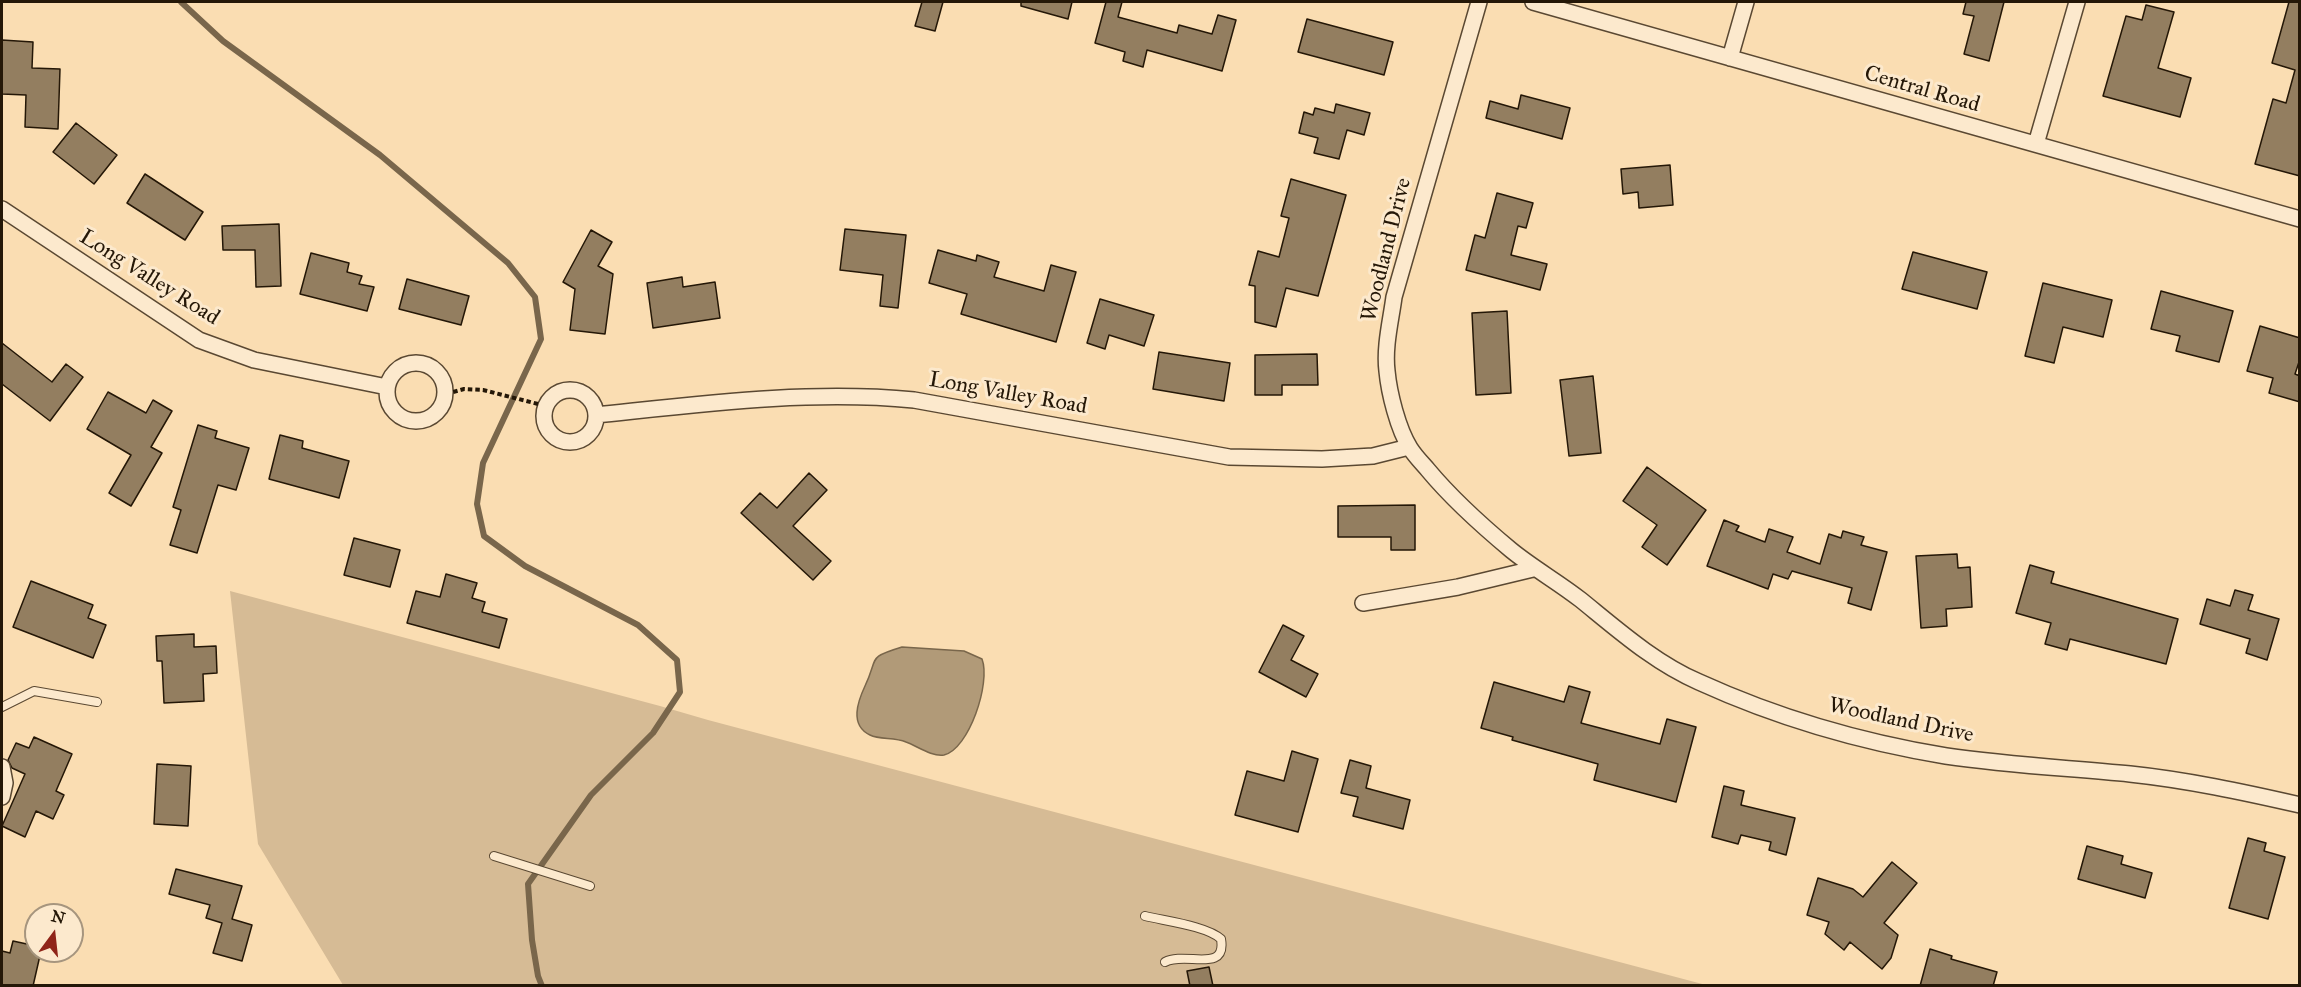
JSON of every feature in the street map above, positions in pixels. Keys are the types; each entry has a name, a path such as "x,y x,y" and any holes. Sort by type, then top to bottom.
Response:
{"street":[{"name":"Woodland Drive","path":"1479,2 1394,297 1389,334 1387,370 1395,410 1409,447 1447,493 1477,522 1533,569 1578,598 1616,630 1671,668 1696,682 1806,724 1859,739 1946,756 2014,765 2131,774 2204,785 2300,805"},
{"name":"Central Road","path":"1533,2 1968,127 2300,219"},
{"path":"1730,58 1746,2"},
{"path":"2036,144 2076,2"},
{"name":"Long Valley Road","path":"2,209 199,339 255,360 387,387"},
{"path":"415,363 434,368 445,384 446,394 444,402 435,415 416,422 406,420 391,407 387,387 397,370 415,363"},
{"path":"575,390 590,398 596,415 592,430 578,440 570,441 554,436 549,430 539,404 558,393 575,390"},
{"name":"Long Valley Road","path":"596,415 753,400 843,395 914,400 1229,457 1322,459 1373,456 1409,447"},
{"path":"1363,603 1458,587 1533,569"},
{"path":"2,767 5,783 2,797"}],"lane":[{"path":"2,706 34,691 97,702"},
{"path":"494,856 590,886"},
{"path":"1146,916 1205,930 1221,939 1221,951 1217,958 1209,960 1176,957 1165,962"}],"path":[{"path":"446,394 464,389 483,390 539,404"}],"shaded area":[{"path":"230,591 1706,985 343,985 258,844"},
{"path":"902,647 964,651 982,659 983,683 976,714 962,741 944,755 930,753 901,740 874,737 863,731 859,725 858,705 875,660 883,654"}],"building":[{"path":"922,2 943,2 935,31 915,26"},
{"path":"1021,2 1072,2 1068,19 1021,6"},
{"path":"1106,2 1122,2 1118,17 1177,33 1179,25 1212,34 1218,15 1236,20 1222,71 1147,50 1143,67 1123,61 1125,52 1095,43"},
{"path":"1966,2 2004,2 1989,61 1964,54 1974,16 1963,14"},
{"path":"2289,2 2300,2 2300,176 2255,164 2273,99 2286,103 2295,70 2272,63"},
{"path":"2146,5 2174,12 2158,68 2191,78 2180,117 2103,96 2126,16 2142,20"},
{"path":"1307,19 1393,42 1384,75 1298,52"},
{"path":"2,40 33,42 32,68 60,69 58,129 25,127 26,95 2,94"},
{"path":"1521,95 1570,108 1562,139 1486,118 1490,101 1518,109"},
{"path":"1336,104 1370,113 1364,135 1347,130 1339,159 1314,153 1318,138 1299,133 1304,112 1313,115 1315,108 1334,113"},
{"path":"76,123 117,155 94,184 53,152"},
{"path":"1670,165 1673,205 1639,208 1638,192 1623,194 1621,169"},
{"path":"145,174 203,212 185,240 127,203"},
{"path":"1291,179 1346,195 1318,296 1286,288 1276,327 1255,322 1255,286 1249,285 1258,251 1279,257 1289,218 1281,216"},
{"path":"1497,193 1533,203 1526,228 1518,226 1511,255 1547,264 1540,290 1466,270 1475,235 1485,238"},
{"path":"279,224 281,286 256,287 255,250 223,250 222,226"},
{"path":"845,229 906,235 898,308 880,306 883,275 840,270"},
{"path":"591,230 612,242 598,266 613,274 605,334 570,330 575,289 563,282"},
{"path":"938,250 976,261 977,255 999,262 994,277 1044,291 1051,265 1076,272 1056,342 961,314 967,294 929,283"},
{"path":"1913,252 1987,272 1977,309 1902,289"},
{"path":"311,253 349,263 347,272 362,276 359,284 374,287 367,311 300,294"},
{"path":"682,277 683,287 715,282 720,318 653,328 647,283"},
{"path":"407,279 469,296 461,325 399,309"},
{"path":"2043,283 2112,300 2103,337 2063,327 2054,363 2025,356"},
{"path":"2161,291 2233,311 2219,362 2176,351 2180,336 2151,329"},
{"path":"1100,299 1154,315 1144,346 1109,335 1105,349 1087,343"},
{"path":"1507,311 1511,393 1476,395 1472,313"},
{"path":"2260,326 2300,338 2300,359 2295,374 2300,376 2300,402 2269,393 2273,378 2247,371"},
{"path":"2,343 52,382 66,364 83,377 50,421 2,384"},
{"path":"1159,352 1230,363 1224,401 1153,389"},
{"path":"1317,354 1318,385 1282,385 1282,395 1255,395 1255,355"},
{"path":"1593,376 1601,453 1569,456 1560,380"},
{"path":"108,392 146,413 153,400 172,411 151,447 162,453 131,506 109,493 131,455 87,429"},
{"path":"198,425 217,431 215,438 249,448 236,490 218,485 197,553 170,545 181,510 173,507"},
{"path":"280,435 303,441 302,448 349,461 339,498 269,479"},
{"path":"1647,467 1706,510 1667,565 1642,547 1657,525 1623,501"},
{"path":"809,473 827,490 793,526 831,561 813,580 741,513 760,493 777,508"},
{"path":"1415,505 1415,550 1391,550 1391,537 1338,537 1338,506"},
{"path":"1724,520 1739,526 1736,531 1765,542 1769,529 1793,537 1787,552 1820,564 1829,534 1841,538 1843,531 1864,537 1861,545 1887,552 1871,610 1848,603 1852,588 1792,571 1788,579 1773,574 1768,589 1707,566"},
{"path":"354,538 400,550 390,587 344,575"},
{"path":"1957,554 1958,568 1970,567 1972,607 1946,609 1947,626 1921,628 1916,556"},
{"path":"2030,565 2054,572 2051,583 2178,619 2166,664 2070,639 2067,650 2045,644 2051,623 2016,613"},
{"path":"446,574 477,583 472,598 485,602 482,612 507,619 499,648 407,623 416,591 440,597"},
{"path":"31,581 93,605 88,618 106,625 93,658 13,627"},
{"path":"2235,590 2253,595 2248,610 2279,619 2267,660 2246,653 2250,639 2200,624 2207,599 2230,606"},
{"path":"1283,625 1304,636 1291,660 1318,674 1306,697 1259,672"},
{"path":"194,634 194,647 216,646 217,673 203,674 204,701 164,703 162,661 157,661 156,636"},
{"path":"1494,682 1564,702 1569,686 1590,692 1581,723 1660,744 1667,719 1696,727 1676,802 1594,780 1598,764 1512,740 1513,737 1481,728"},
{"path":"34,737 72,754 56,791 64,795 53,819 36,811 25,837 2,826 25,774 12,768 8,760 16,743 29,748"},
{"path":"1292,751 1318,759 1298,832 1235,815 1247,771 1284,781"},
{"path":"1350,760 1371,766 1366,788 1410,800 1403,829 1353,816 1358,797 1341,793"},
{"path":"157,764 191,766 188,826 154,824"},
{"path":"1724,786 1744,791 1741,805 1795,818 1786,855 1769,850 1771,842 1741,835 1738,844 1712,837"},
{"path":"2248,838 2266,843 2264,851 2285,857 2268,919 2229,908"},
{"path":"2087,846 2123,856 2121,864 2152,873 2145,898 2078,879"},
{"path":"1892,862 1917,883 1884,923 1898,935 1891,958 1882,969 1850,942 1844,950 1825,934 1829,922 1807,915 1818,878 1853,889 1863,897"},
{"path":"176,869 242,886 232,919 252,925 242,961 213,953 222,923 206,918 210,905 169,894"},
{"path":"13,941 24,943 24,963 38,963 33,986 2,986 2,951 10,953"},
{"path":"1930,949 1952,956 1951,959 1997,972 1993,986 1920,986"},
{"path":"1209,967 1213,986 1190,986 1187,971"}],"waterway":[{"path":"181,2 223,41 380,155 508,263 535,297 541,339 483,463 477,504 484,536 525,566 638,625 677,660 680,692 653,733 591,795 528,884 532,940 542,986"}]}
